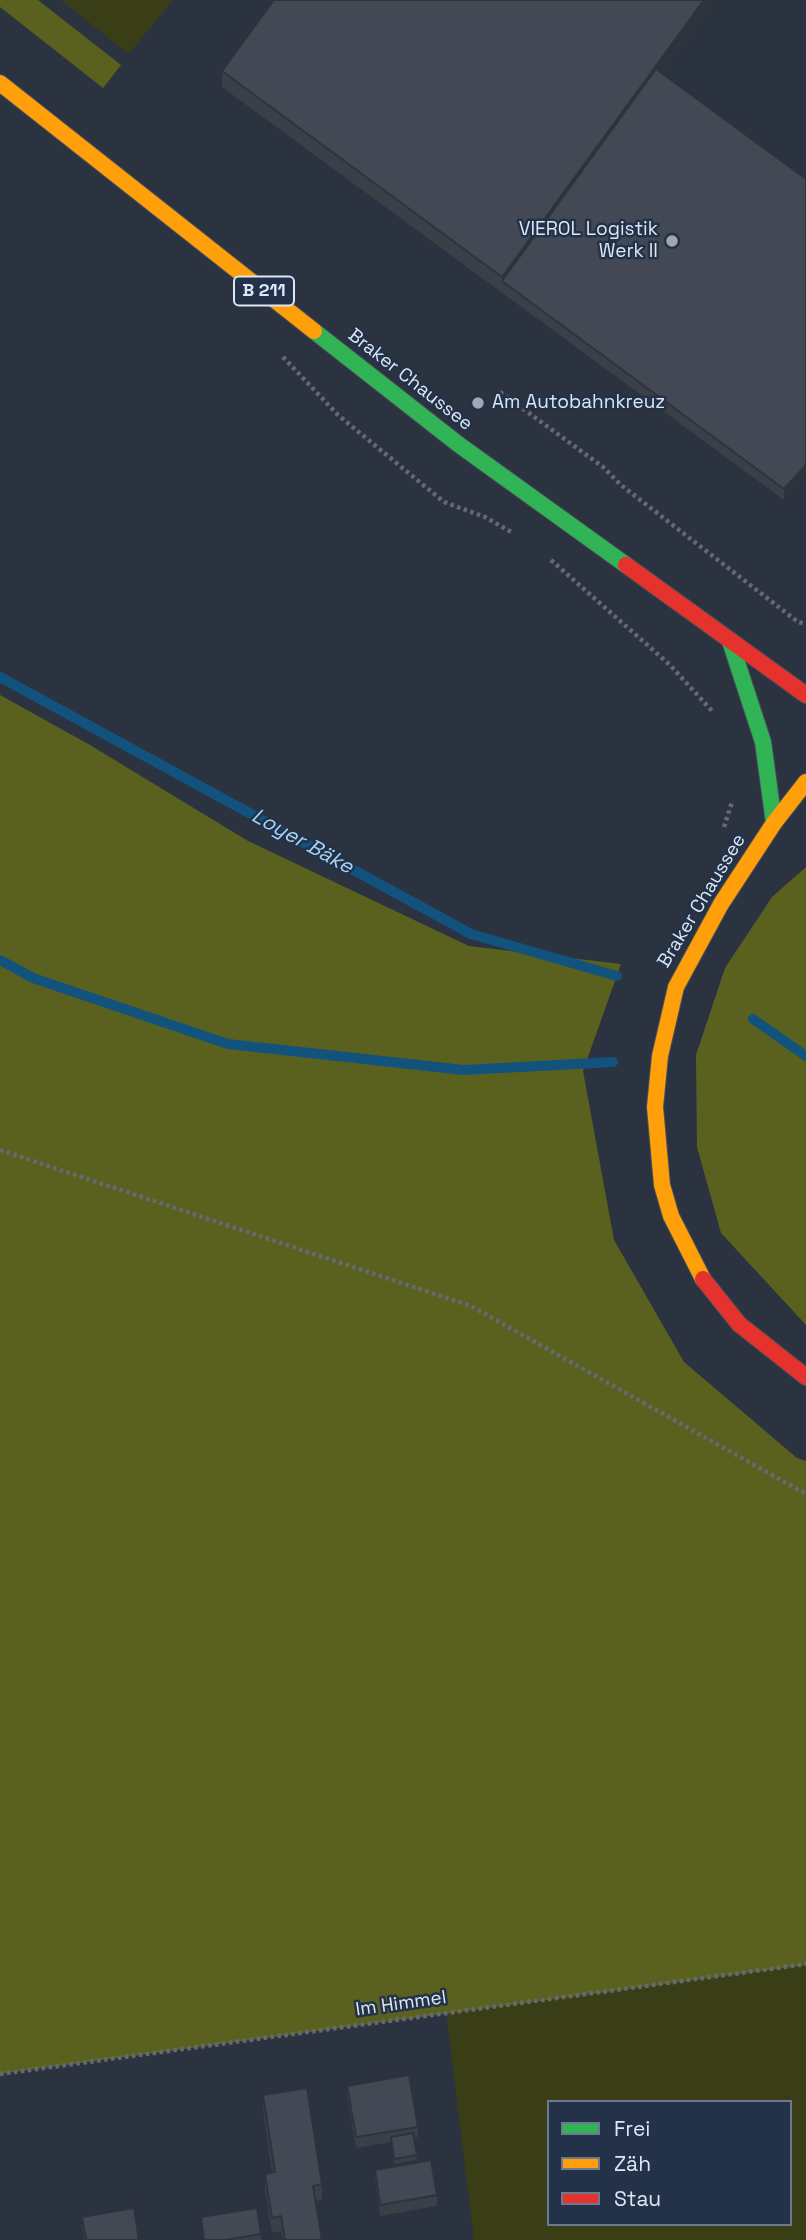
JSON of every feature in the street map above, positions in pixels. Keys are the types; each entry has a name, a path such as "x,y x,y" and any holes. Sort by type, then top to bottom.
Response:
{"main road":[{"name":"Braker Chaussee","path":"0,83 458,444 806,695"},
{"path":"730,640 764,742 774,822"},
{"name":"Braker Chaussee","path":"806,782 774,822 722,904 676,988 660,1056 655,1107 662,1185 671,1216 696,1270 738,1324 806,1377"}],"path":[{"path":"500,392 603,467 621,485 798,622 806,624"},
{"path":"0,1150 471,1306 806,1494"},
{"name":"Im Himmel","path":"0,2074 806,1964"}],"green space":[{"path":"0,0 38,0 121,65 103,88 0,7"},
{"path":"61,0 173,0 129,54"},
{"path":"0,695 90,745 248,841 469,946 621,964 583,1071 614,1240 684,1362 797,1458 806,1461 806,1965 0,2074"},
{"path":"806,867 806,1325 721,1233 697,1147 696,1055 725,968 772,897"},
{"path":"806,1964 806,2240 474,2240 446,2012"}],"building":[{"path":"274,0 704,0 502,277 222,71"},
{"name":"VIEROL Logistik Werk II","path":"656,69 806,179 806,465 784,489 502,281"},
{"path":"409,2075 418,2127 356,2137 347,2086"},
{"path":"307,2088 322,2184 313,2186 322,2240 285,2240 281,2216 272,2218 265,2174 275,2172 263,2095"},
{"path":"413,2133 417,2155 394,2159 391,2137"},
{"path":"431,2160 437,2195 380,2205 375,2170"},
{"path":"134,2208 139,2240 86,2240 82,2217"},
{"path":"257,2208 261,2234 225,2240 204,2240 201,2217"}],"waterway":[{"name":"Loyer Bäke","path":"0,677 471,934 617,976"},
{"path":"0,960 33,978 228,1044 464,1070 613,1062"},
{"name":"Loyer Bäke","path":"753,1019 806,1056"}],"traffic: fast":[{"path":"314,331 458,444 626,565"},
{"path":"730,641 763,742 774,823"}],"traffic: slow":[{"path":"0,83 314,331"},
{"path":"703,1279 671,1216 662,1185 655,1107 660,1056 676,987 721,904 774,823 806,782"}],"traffic: jam":[{"path":"626,565 806,695"},
{"path":"703,1279 739,1324 806,1377"}],"place":[{"name":"VIEROL Logistik Werk II","path":"672,241"},
{"name":"Am Autobahnkreuz","path":"478,403"}]}
